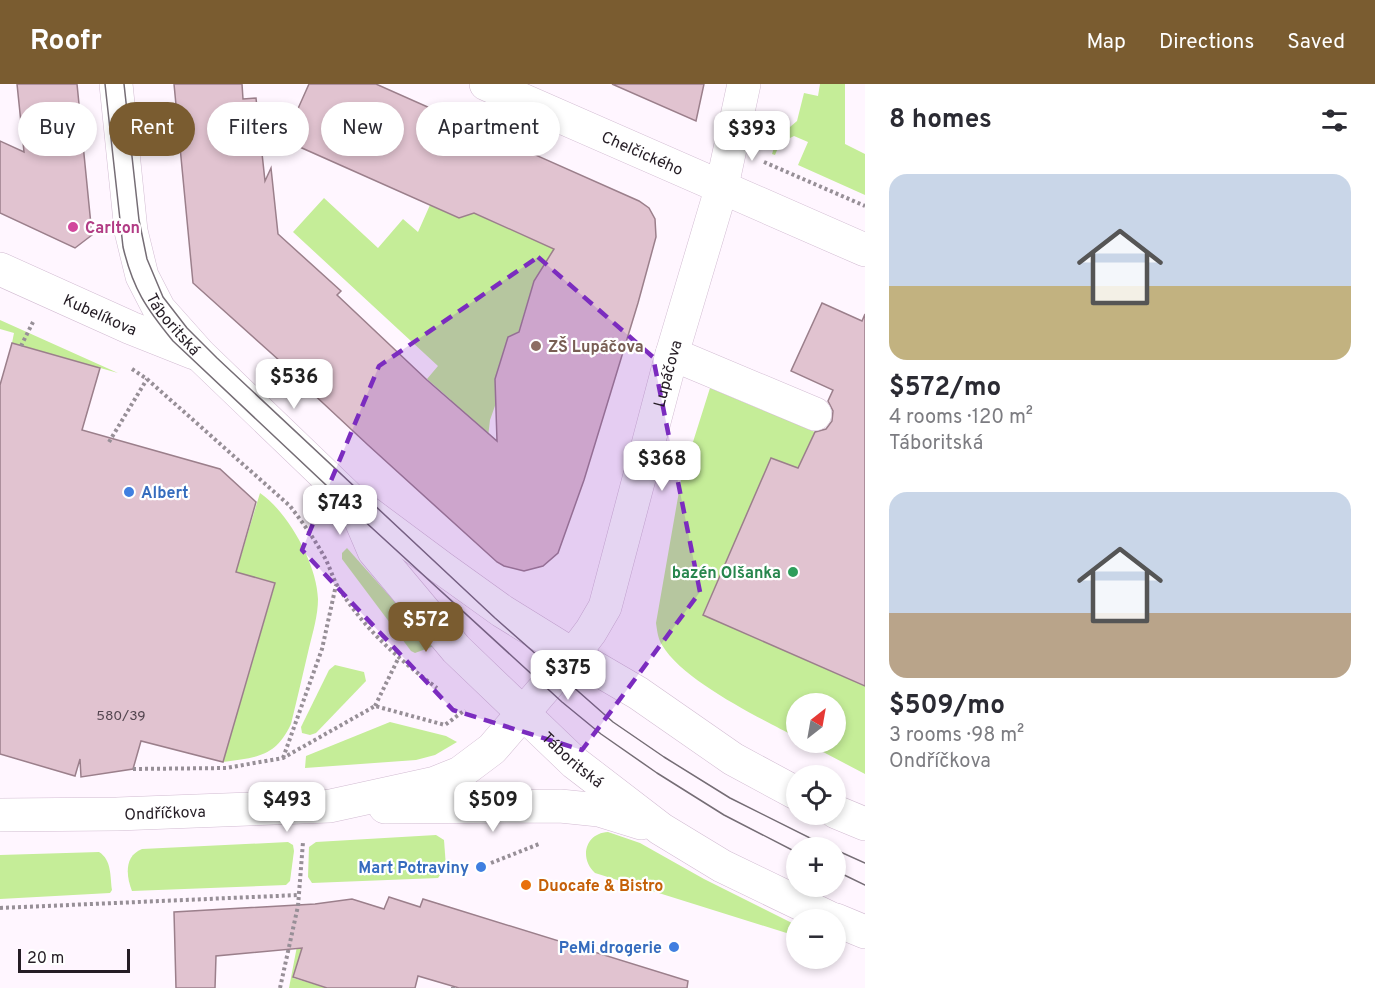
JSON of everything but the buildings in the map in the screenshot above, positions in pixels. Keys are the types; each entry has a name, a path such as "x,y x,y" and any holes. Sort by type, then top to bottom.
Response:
{"street":[{"name":"Táboritská","path":"116,84 131,231 142,276 159,309 200,355 352,501 502,611 638,693 733,759 786,788"},
{"name":"Chelčického","path":"486,84 865,250"},
{"name":"Lupáčova","path":"523,714 573,655 605,607 672,354 722,186 744,84"},
{"name":"Kubelíkova","path":"0,269 131,328 200,355"},
{"path":"672,354 815,414"},
{"name":"Táboritská","path":"352,501 374,551 463,658 575,763 661,830 722,866 812,909"},
{"name":"Ondříčkova","path":"330,806 435,783 460,773 492,749 523,714"},
{"name":"Ondříčkova","path":"0,815 117,814 330,806 437,808 560,806 599,810 661,830"},
{"path":"846,816 865,824"},
{"name":"Táboritská","path":"846,924 865,932"}],"path":[{"path":"756,158 865,206"},
{"path":"21,346 26,337"},
{"path":"130,368 147,380 290,506 303,522 336,584 364,623 398,659 437,688"},
{"path":"109,442 147,380"},
{"path":"283,758 322,649 336,584"},
{"path":"133,769 226,768 283,758 375,706 398,659"},
{"path":"375,706 446,725 465,710"},
{"path":"280,988 299,895 304,838"},
{"path":"491,863 542,843"},
{"path":"0,908 299,895"}],"highlighted area":[{"path":"538,257 653,357 700,592 582,750 453,710 302,550 379,366"}],"green space":[{"path":"820,84 845,84 845,144 865,154 865,195 798,165 808,142 794,136 780,143 775,155 772,154 777,138 797,121 804,93 818,96"},
{"path":"324,198 378,248 403,219 418,232 430,205 459,218 474,213 556,250 534,281 517,337 508,339 495,379 496,384 502,386 490,420 488,437 450,413 451,400 427,379 438,366 293,232"},
{"path":"0,320 118,373 12,343 14,333 0,329"},
{"path":"710,388 815,432 798,468 771,459 703,614 865,686 865,774 825,753 846,753 846,693 786,693 786,732 704,685 672,659 662,645 656,623 681,480"},
{"path":"260,493 281,513 307,555 316,585 317,611 291,724 285,735 278,744 263,754 223,762 275,584 236,572"},
{"path":"347,548 434,646 415,653 411,651 342,559 342,553"},
{"path":"335,665 364,672 366,681 316,733 310,735 302,733 301,727 329,670"},
{"path":"390,722 446,736 457,742 435,755 416,760 305,768 306,756"},
{"path":"608,832 640,843 704,879 786,920 786,933 595,873 587,861 586,854 590,842 600,833"},
{"path":"436,835 444,840 446,867 438,878 312,883 308,877 309,847 316,842"},
{"path":"288,842 293,845 294,851 290,881 286,885 132,891 130,885 129,861 136,852 142,849"},
{"path":"99,852 108,864 112,890 110,893 0,899 0,855"},
{"path":"315,907 293,978 327,988 289,988 303,915"}],"tram line":[{"path":"105,84 123,247 136,286 155,318 173,341 360,517 562,702 601,734 657,773 724,815 786,847"},
{"path":"124,84 139,220 147,259 163,297 187,328 495,618 613,722 730,798 808,837"},
{"path":"846,854 865,863"},
{"path":"846,876 865,885"}],"place":[{"name":"Carlton","path":"73,227"},
{"name":"ZŠ Lupáčova","path":"536,346"},
{"name":"Albert","path":"129,492"},
{"name":"bazén Olšanka","path":"793,572"},
{"name":"Mart Potraviny","path":"481,867"},
{"name":"Duocafe & Bistro","path":"526,885"},
{"name":"PeMi drogerie","path":"674,947"}]}
